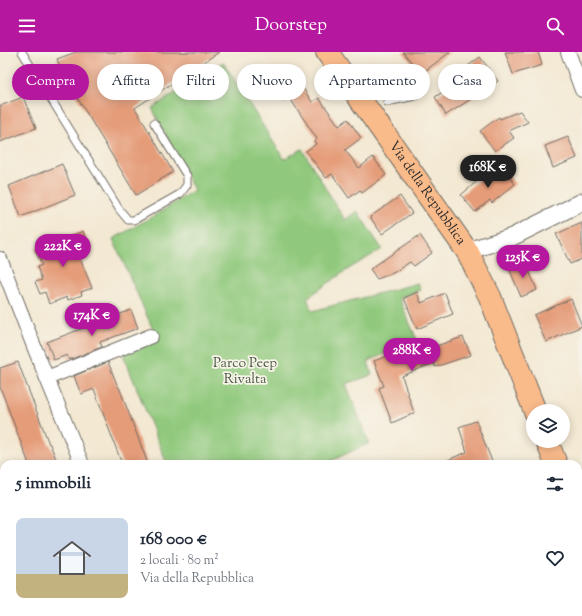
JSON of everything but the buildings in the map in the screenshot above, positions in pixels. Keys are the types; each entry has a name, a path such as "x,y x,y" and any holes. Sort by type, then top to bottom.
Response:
{"main road":[{"name":"Via della Repubblica","path":"327,52 467,251 490,296 532,404"},
{"path":"550,448 554,460"}],"street":[{"path":"568,52 582,90"},
{"path":"467,251 512,237 582,202"},
{"path":"0,259 80,460"},
{"path":"47,378 151,336"}],"lane":[{"path":"22,52 119,209 128,220 134,220 180,194 188,184 187,176 154,124"},
{"path":"387,102 396,100"}],"green space":[{"name":"Parco Peep Rivalta","path":"229,72 237,84 237,100 247,100 284,159 302,149 345,220 357,211 382,249 347,270 307,298 312,311 418,283 420,290 399,298 417,340 368,361 372,375 346,384 369,443 333,460 165,460 123,354 158,341 113,239 159,213 194,190 152,108 172,95 172,100 229,100"}]}
